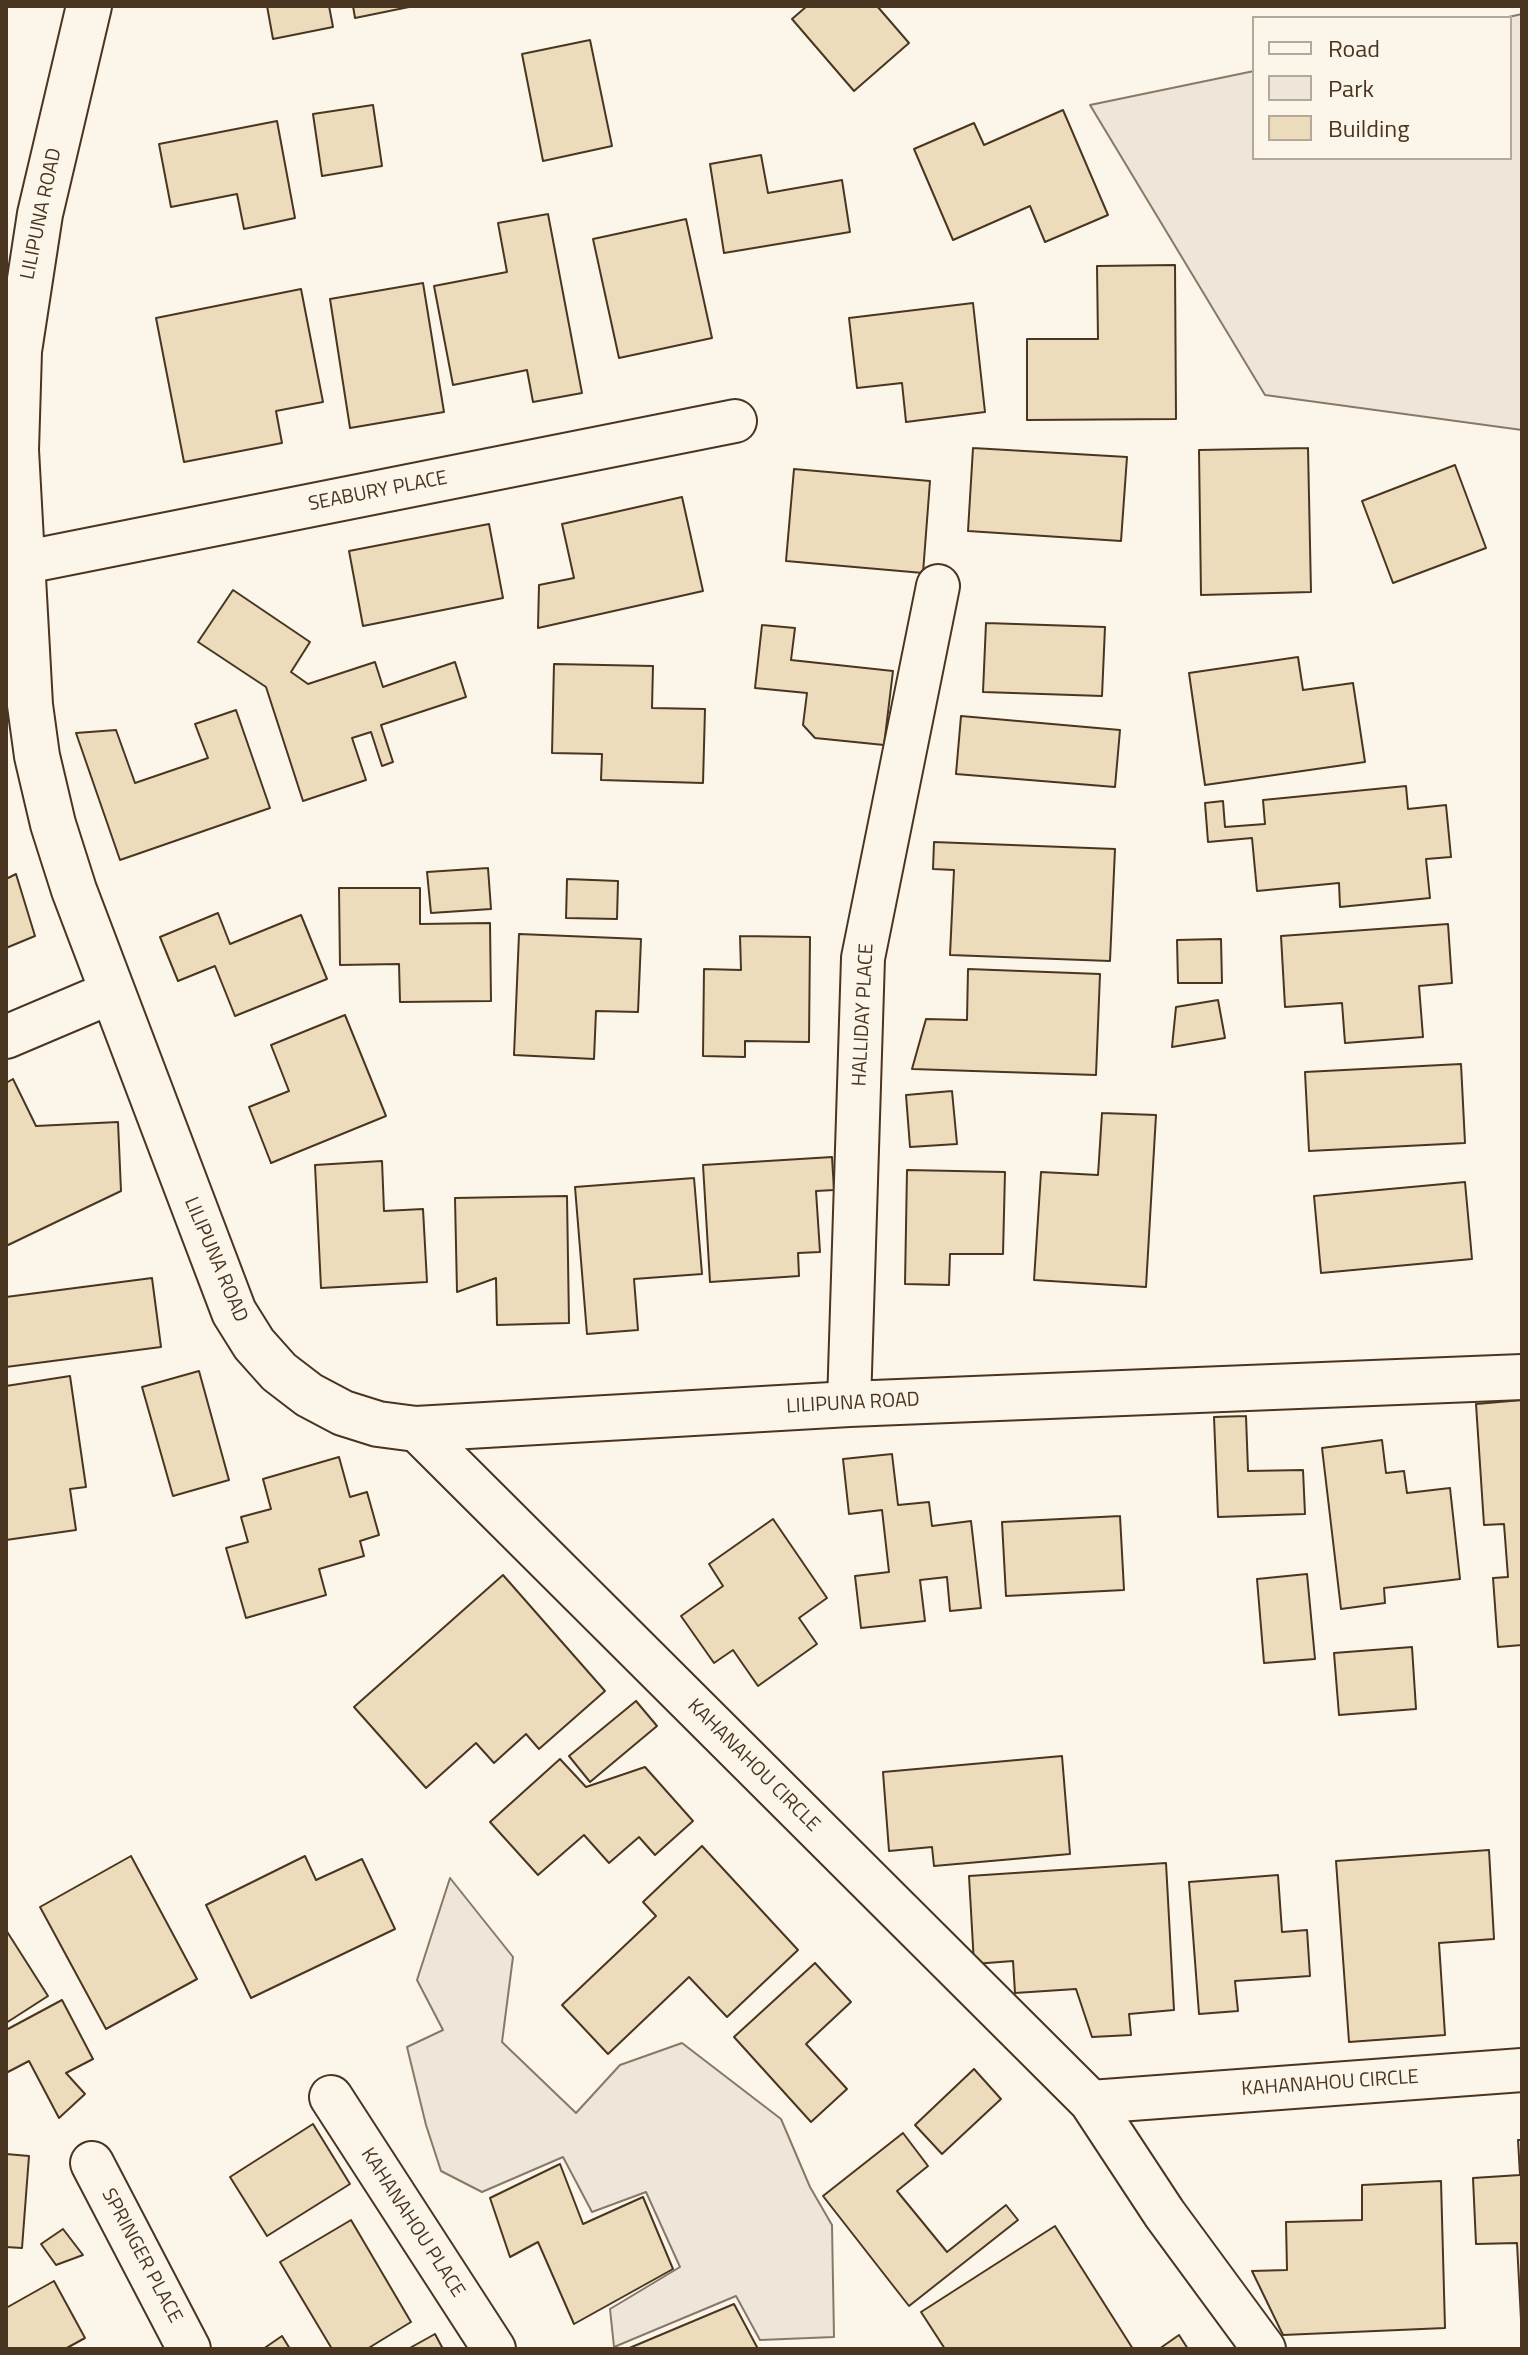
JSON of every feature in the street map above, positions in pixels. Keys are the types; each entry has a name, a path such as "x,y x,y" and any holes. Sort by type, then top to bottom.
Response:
{"street":[{"name":"LILIPUNA ROAD","path":"89,6 40,214 19,351 16,450 21,563 25,652 37,756 53,824 74,890 219,1278 234,1312 254,1344 279,1372 309,1395 343,1413 378,1424 416,1429 849,1404 1522,1377"},
{"name":"SEABURY PLACE","path":"21,563 735,421"},
{"name":"HALLIDAY PLACE","path":"849,1404 863,958 938,586"},
{"path":"6,1037 112,992"},
{"name":"KAHANAHOU CIRCLE","path":"416,1429 1091,2102 1164,2213 1264,2349"},
{"name":"KAHANAHOU CIRCLE","path":"1091,2102 1522,2070"},
{"name":"KAHANAHOU PLACE","path":"331,2097 494,2349"},
{"name":"SPRINGER PLACE","path":"92,2163 189,2349"}],"green space":[{"path":"1522,14 1522,430 1265,395 1090,105 1252,71 1252,160 1512,160 1512,16"},
{"path":"450,1878 513,1957 502,2042 576,2113 620,2065 682,2043 781,2119 810,2187 832,2225 834,2337 760,2340 736,2296 614,2347 610,2309 680,2267 646,2192 592,2212 563,2157 482,2192 441,2171 407,2047 443,2030 417,1980"}],"building":[{"path":"267,6 329,6 333,27 273,39"},
{"path":"353,6 409,6 409,7 355,18"},
{"path":"807,6 877,6 909,43 854,91 792,19"},
{"path":"590,40 612,146 543,161 522,54"},
{"path":"373,105 382,166 322,176 313,114"},
{"path":"1063,110 1108,215 1045,242 1030,206 953,240 914,149 974,123 984,145"},
{"path":"277,121 295,218 244,229 237,194 171,207 159,144"},
{"path":"761,155 768,193 842,180 850,232 724,253 710,164"},
{"path":"548,214 582,393 533,402 527,370 453,385 434,286 507,272 498,223"},
{"path":"686,219 712,338 619,358 593,239"},
{"path":"1175,265 1176,419 1027,420 1027,339 1098,339 1097,266"},
{"path":"423,283 444,412 350,428 330,299"},
{"path":"301,289 323,402 276,411 282,443 184,462 156,318"},
{"path":"973,303 985,412 906,422 902,383 857,388 849,318"},
{"path":"973,448 1127,457 1121,541 968,531"},
{"path":"1308,448 1311,592 1201,595 1199,450"},
{"path":"1455,465 1486,548 1393,583 1362,501"},
{"path":"794,469 930,481 923,573 786,561"},
{"path":"682,497 703,591 538,628 539,585 574,578 562,524"},
{"path":"489,524 503,598 363,626 349,551"},
{"path":"233,590 310,642 291,672 308,684 375,662 383,687 455,662 466,697 381,725 393,762 382,766 371,732 352,738 366,780 303,801 266,687 198,642"},
{"path":"986,623 1105,627 1102,696 983,692"},
{"path":"762,625 795,628 791,660 893,671 884,745 815,738 803,725 807,693 755,688"},
{"path":"1298,657 1303,690 1353,683 1365,762 1205,785 1189,673"},
{"path":"554,664 653,666 652,708 705,709 703,783 601,780 602,754 552,753"},
{"path":"236,710 270,808 120,860 76,733 116,730 135,783 208,758 195,724"},
{"path":"961,716 1120,730 1115,787 956,774"},
{"path":"1406,786 1408,809 1446,805 1451,857 1426,859 1430,898 1340,907 1339,883 1257,891 1252,838 1208,842 1205,803 1223,801 1225,827 1265,824 1263,800"},
{"path":"934,842 1115,849 1110,961 950,955 954,870 933,869"},
{"path":"488,868 491,909 431,913 427,872"},
{"path":"16,874 35,936 6,948 6,879"},
{"path":"567,879 618,881 617,919 566,918"},
{"path":"339,888 420,888 420,924 490,923 491,1001 400,1002 399,964 340,965"},
{"path":"218,913 230,944 301,915 327,979 235,1016 215,966 178,981 160,937"},
{"path":"1448,924 1452,983 1419,986 1423,1037 1345,1043 1342,1003 1285,1007 1281,936"},
{"path":"519,934 641,939 638,1012 596,1011 594,1059 514,1055"},
{"path":"740,936 810,937 809,1042 745,1041 745,1057 703,1056 704,969 741,970"},
{"path":"1221,939 1222,983 1178,983 1177,940"},
{"path":"968,969 1100,974 1096,1075 912,1069 926,1019 967,1020"},
{"path":"1218,1000 1225,1038 1172,1047 1176,1007"},
{"path":"345,1015 386,1116 271,1163 249,1107 289,1091 271,1045"},
{"path":"1461,1064 1465,1143 1309,1151 1305,1072"},
{"path":"13,1079 36,1126 118,1122 121,1191 6,1246 6,1083"},
{"path":"952,1091 957,1144 910,1147 906,1095"},
{"path":"1102,1113 1156,1115 1146,1287 1034,1280 1041,1172 1098,1175"},
{"path":"832,1157 834,1190 816,1191 820,1252 798,1253 799,1276 710,1282 703,1165"},
{"path":"382,1161 384,1211 423,1209 427,1282 321,1288 315,1165"},
{"path":"907,1170 1005,1172 1003,1254 950,1254 949,1285 905,1284"},
{"path":"694,1178 702,1274 634,1279 638,1330 587,1334 575,1187"},
{"path":"1465,1182 1472,1259 1321,1273 1314,1196"},
{"path":"567,1196 569,1323 497,1325 496,1278 457,1292 455,1198"},
{"path":"152,1278 161,1347 6,1367 6,1297"},
{"path":"199,1371 229,1480 173,1496 142,1387"},
{"path":"70,1376 86,1487 70,1489 76,1530 6,1540 6,1386"},
{"path":"1522,1400 1522,1645 1498,1647 1493,1578 1508,1577 1504,1524 1484,1525 1476,1404"},
{"path":"1246,1416 1248,1471 1303,1470 1305,1514 1218,1517 1214,1417"},
{"path":"1382,1440 1386,1473 1404,1471 1407,1493 1450,1488 1460,1579 1384,1588 1385,1603 1341,1609 1322,1448"},
{"path":"892,1454 898,1505 929,1502 932,1526 971,1521 981,1608 950,1611 947,1577 920,1580 925,1621 861,1628 855,1576 889,1572 882,1510 849,1514 843,1459"},
{"path":"339,1457 350,1497 367,1492 379,1535 360,1541 364,1556 319,1569 326,1595 246,1618 226,1548 248,1542 241,1517 271,1509 263,1479"},
{"path":"1120,1516 1124,1590 1006,1596 1002,1522"},
{"path":"773,1519 827,1598 799,1618 817,1644 758,1686 733,1650 714,1663 681,1616 723,1586 709,1564"},
{"path":"1307,1574 1315,1659 1264,1663 1257,1579"},
{"path":"503,1575 605,1691 539,1749 526,1734 494,1763 476,1743 426,1788 354,1707"},
{"path":"1412,1647 1416,1709 1339,1715 1334,1653"},
{"path":"636,1701 657,1726 590,1782 569,1756"},
{"path":"1062,1756 1070,1854 934,1866 932,1847 889,1851 883,1772"},
{"path":"560,1759 586,1787 645,1767 693,1821 655,1855 639,1837 609,1863 584,1835 538,1875 490,1822"},
{"path":"702,1846 798,1950 727,2017 689,1977 608,2054 562,2005 656,1916 643,1902"},
{"path":"1489,1850 1494,1939 1439,1943 1445,2035 1349,2042 1336,1861"},
{"path":"131,1856 197,1979 106,2029 40,1907"},
{"path":"305,1856 316,1880 362,1859 395,1929 251,1998 206,1905"},
{"path":"1166,1863 1174,2010 1129,2014 1131,2035 1092,2037 1076,1989 1015,1993 1013,1961 974,1964 969,1876"},
{"path":"1278,1875 1282,1932 1307,1930 1310,1976 1235,1981 1238,2011 1199,2014 1189,1882"},
{"path":"6,1930 48,1996 6,2023"},
{"path":"815,1963 851,2002 806,2044 847,2089 811,2122 734,2037"},
{"path":"62,2000 93,2059 66,2073 85,2094 59,2118 29,2061 6,2073 6,2030"},
{"path":"974,2069 1001,2099 942,2154 915,2125"},
{"path":"313,2124 350,2184 267,2236 230,2177"},
{"path":"903,2133 928,2166 897,2191 947,2252 1006,2205 1018,2220 909,2306 823,2196"},
{"path":"1518,2140 1522,2140 1522,2339 1517,2243 1476,2244 1473,2178 1520,2175"},
{"path":"6,2154 29,2156 22,2248 6,2247"},
{"path":"560,2164 583,2224 643,2197 673,2269 574,2324 538,2242 510,2257 490,2198"},
{"path":"1441,2181 1445,2328 1283,2335 1252,2271 1287,2270 1286,2222 1362,2220 1362,2185"},
{"path":"351,2220 411,2322 367,2349 332,2349 280,2262"},
{"path":"1055,2226 1133,2349 945,2349 921,2312"},
{"path":"63,2229 83,2255 56,2265 41,2244"},
{"path":"54,2281 85,2338 65,2349 6,2349 6,2308"},
{"path":"734,2304 758,2349 627,2349"},
{"path":"435,2334 443,2349 408,2349"},
{"path":"1179,2335 1188,2349 1159,2349"},
{"path":"282,2336 290,2349 263,2349"}]}
